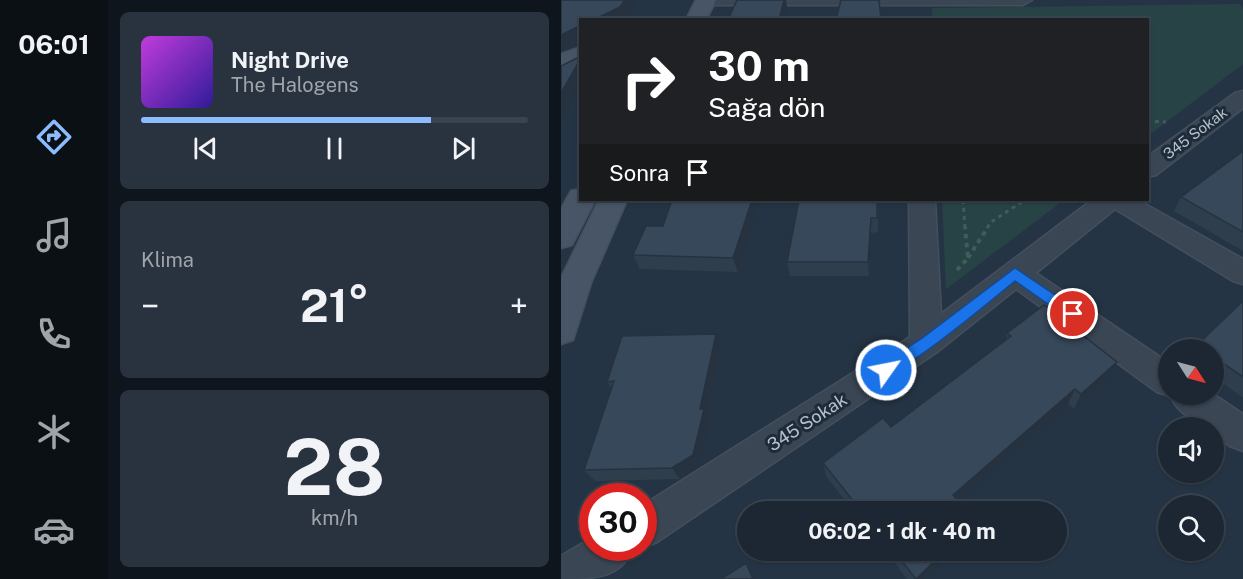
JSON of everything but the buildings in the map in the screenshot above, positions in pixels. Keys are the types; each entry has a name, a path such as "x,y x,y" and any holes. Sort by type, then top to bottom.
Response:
{"main road":[{"path":"697,18 708,0"},
{"path":"561,63 579,54"},
{"path":"561,63 579,62"},
{"path":"561,237 579,201"},
{"path":"561,330 575,283 613,201"}],"street":[{"path":"708,0 916,7 980,0 1023,0"},
{"name":"345 Sokak","path":"1149,168 1243,98"},
{"path":"922,201 926,343"},
{"name":"345 Sokak","path":"657,519 926,343 1108,201"},
{"path":"1121,201 1243,273"},
{"path":"1015,273 1158,374"},
{"path":"1202,405 1243,434"},
{"path":"563,579 591,561"}],"path":[{"path":"967,258 991,222 1023,201"}],"green space":[{"path":"1240,4 1243,9 1243,64 1149,135 1149,18 932,18 932,8"},
{"path":"942,201 1063,201 946,289"}],"route":[{"path":"886,370 926,343 1015,273 1073,314"}]}
